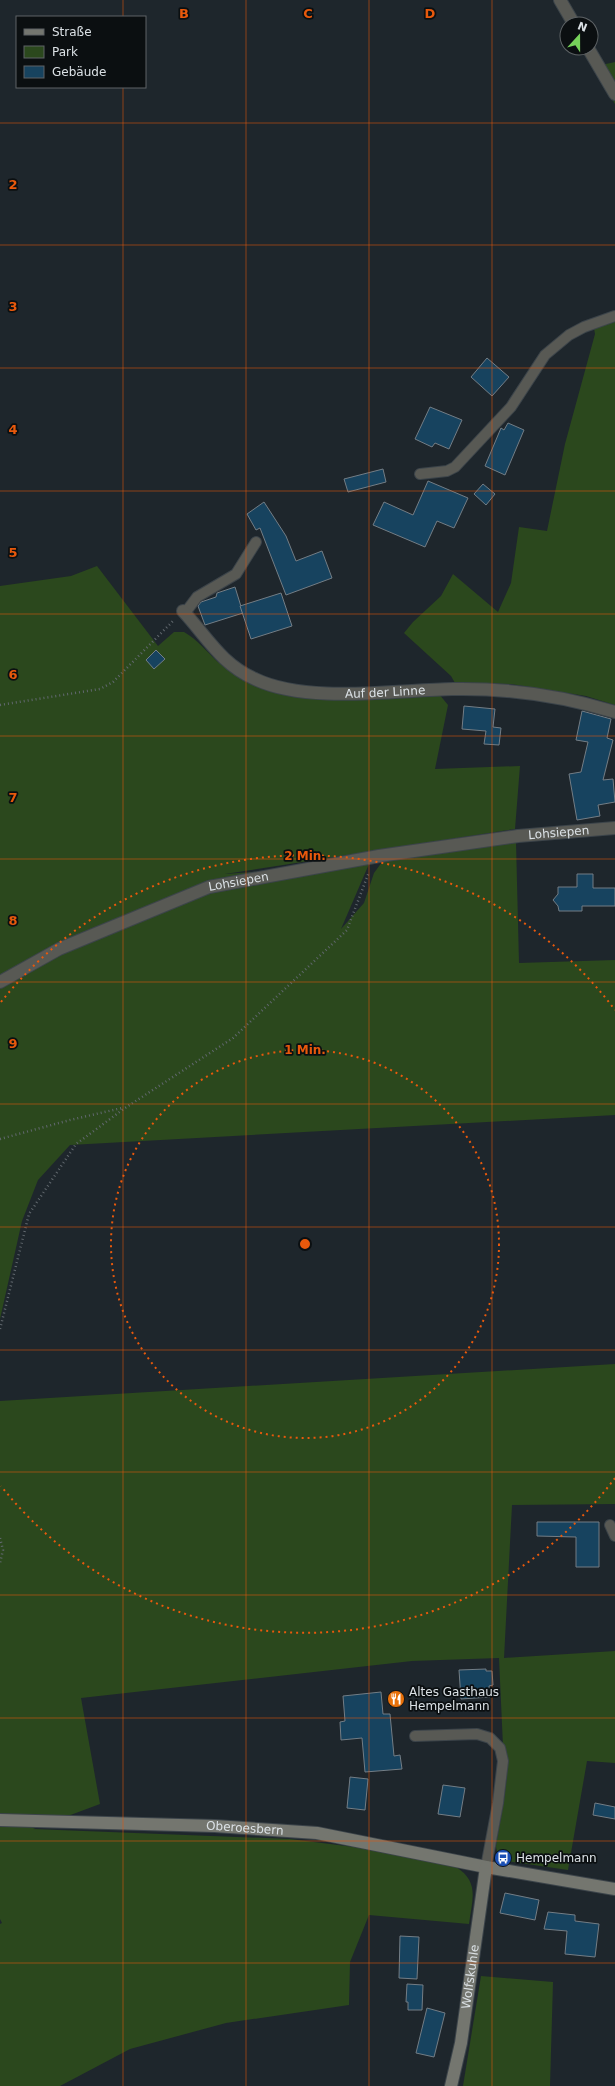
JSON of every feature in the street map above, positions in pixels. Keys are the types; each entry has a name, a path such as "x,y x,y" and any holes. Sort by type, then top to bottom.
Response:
{"street":[{"path":"560,0 569,16"},
{"path":"593,56 615,94"},
{"name":"Auf der Linne","path":"184,612 214,649 233,665 254,679 272,686 293,691 339,693 455,689 500,691 585,702 615,712"},
{"name":"Lohsiepen","path":"0,982 59,949 209,887 379,856 518,836 615,828"},
{"name":"Oberoesbern","path":"0,1820 283,1829 353,1838 486,1867 615,1889"},
{"name":"Wolfskuhle","path":"451,2086 461,2043 486,1867"}],"lane":[{"path":"420,474 447,471 455,467 511,407 545,355 579,330 615,316"},
{"path":"184,612 197,597 236,574 256,542"},
{"path":"610,1525 615,1536"},
{"path":"414,1736 477,1734 490,1738 500,1748 503,1761 498,1803 486,1867"}],"path":[{"path":"0,705 100,689 113,682 184,612"},
{"path":"0,1329 28,1214 76,1144 125,1108 233,1038 348,930 368,873 379,856"},
{"path":"0,1140 70,1120 125,1108"},
{"path":"0,1538 2,1550 0,1563"}],"green space":[{"path":"615,62 615,104 592,67"},
{"path":"615,321 615,705 586,696 511,684 455,683 451,676 404,633 413,622 441,596 453,574 498,612 511,583 519,527 547,531 565,444 595,334 594,328"},
{"path":"97,566 158,646 174,632 184,632 198,642 218,662 246,681 266,690 299,698 439,694 448,705 435,769 520,766 515,829 225,874 369,864 341,929 364,903 374,873 382,862 516,842 519,963 615,960 615,1115 70,1145 38,1180 22,1221 0,1319 0,586 71,576"},
{"path":"615,1364 615,1504 512,1505 504,1658 615,1651 615,1763 587,1761 568,1870 499,1860 496,1847 505,1795 507,1767 506,1755 503,1746 499,1658 412,1661 81,1698 100,1804 33,1829 290,1839 354,1847 456,1867 469,1879 473,1892 469,1924 369,1915 350,1962 349,2005 226,2023 130,2049 60,2086 0,2086 0,1924 2,1923 0,1919 0,1401"},
{"path":"481,1976 553,1982 550,2086 463,2086"}],"building":[{"path":"487,358 509,377 492,396 471,377"},
{"path":"430,407 462,420 449,449 435,443 432,447 415,439"},
{"path":"508,423 524,430 505,475 485,466 501,428 504,430"},
{"path":"383,469 386,482 348,492 344,479"},
{"path":"428,481 468,498 454,528 437,521 425,547 373,525 384,502 413,515"},
{"path":"483,484 495,494 486,505 474,494"},
{"path":"264,502 286,536 296,561 322,551 332,578 286,595 260,528 256,530 247,514"},
{"path":"235,587 243,613 205,625 198,606 201,602 216,597 217,593"},
{"path":"281,593 292,626 251,639 240,606"},
{"path":"156,650 165,659 154,669 146,660"},
{"path":"464,706 495,709 493,727 501,728 499,745 484,744 486,731 462,729"},
{"path":"582,711 611,719 607,738 613,740 603,780 613,779 615,802 598,805 600,816 577,820 569,774 581,772 588,742 576,740"},
{"path":"577,874 593,874 593,888 615,888 615,906 582,906 582,911 559,911 558,906 553,900 558,894 558,887 577,887"},
{"path":"537,1522 599,1522 599,1567 576,1567 576,1537 537,1536"},
{"path":"486,1669 486,1671 492,1671 493,1685 489,1686 490,1697 461,1699 459,1670"},
{"path":"381,1692 383,1714 390,1714 394,1756 400,1755 402,1769 365,1772 362,1738 341,1740 340,1722 345,1721 343,1696"},
{"path":"350,1777 368,1779 365,1810 347,1808"},
{"path":"443,1785 465,1788 460,1817 438,1814"},
{"path":"595,1803 615,1807 615,1819 593,1815"},
{"path":"505,1893 539,1900 535,1920 500,1913"},
{"path":"548,1912 575,1915 575,1921 599,1924 595,1957 565,1954 567,1931 544,1929"},
{"path":"400,1936 419,1937 417,1979 399,1978"},
{"path":"407,1984 423,1985 422,2010 408,2010 408,2002 406,2002"},
{"path":"427,2008 445,2013 434,2057 416,2053"}],"place":[{"name":"Altes Gasthaus Hempelmann","path":"396,1699"},
{"name":"Hempelmann","path":"503,1858"}]}
